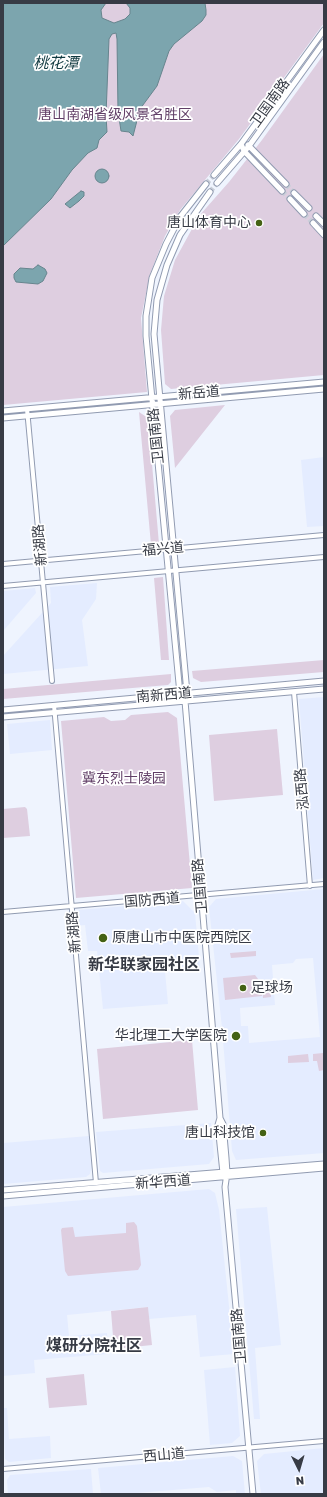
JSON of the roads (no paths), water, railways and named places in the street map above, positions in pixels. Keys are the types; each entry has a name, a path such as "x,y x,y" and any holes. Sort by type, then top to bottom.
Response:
{"main road":[{"name":"卫国南路","path":"214,175 241,144 324,30"},
{"name":"卫国南路","path":"217,183 249,146 324,42"},
{"path":"241,144 249,146 286,184"},
{"path":"241,144 244,151 282,191"},
{"name":"卫国南路","path":"180,694 146,336 146,316 149,290 158,261 180,217 206,184"},
{"name":"卫国南路","path":"210,192 180,235 167,264 157,300 155,346 187,693 185,701 201,895 220,1118 223,1124 225,1187 253,1494"},
{"path":"294,193 309,208"},
{"path":"290,199 304,214"},
{"path":"316,216 324,224"},
{"path":"313,223 324,235"},
{"name":"新岳道","path":"3,411 324,382"},
{"name":"新岳道","path":"3,418 324,389"},
{"name":"南新西道","path":"3,710 324,681"},
{"name":"南新西道","path":"3,717 324,689"},
{"path":"180,694 185,701"},
{"name":"新华西道","path":"3,1196 324,1164"},
{"name":"新华西道","path":"3,1190 324,1168"}],"street":[{"name":"新湖路","path":"27,409 52,681"},
{"name":"福兴道","path":"3,564 324,535"},
{"name":"福兴道","path":"3,586 324,557"},
{"name":"泓西路","path":"294,692 310,886"},
{"name":"新湖路","path":"54,705 96,1183"},
{"name":"国防西道","path":"3,912 324,884"},
{"name":"西山道","path":"3,1469 324,1441"}],"water":[{"name":"桃花潭","path":"3,3 106,3 101,10 102,18 114,23 125,19 130,14 130,8 126,3 205,3 206,15 202,21 174,44 169,51 157,86 140,109 133,136 129,132 121,131 118,111 117,39 116,33 112,34 109,39 106,115 107,132 99,140 97,148 88,153 72,170 51,199 3,246"},
{"path":"102,169 107,171 109,176 107,181 102,183 97,181 95,176 97,171"},
{"path":"81,191 84,192 84,196 79,201 70,208 65,204"},
{"path":"38,265 45,269 47,273 43,281 38,284 16,282 14,274 20,268 33,269"}],"tunnel":[{"path":"206,184 214,175"},
{"path":"210,192 217,183"},
{"path":"286,184 294,193"},
{"path":"282,191 290,199"},
{"path":"304,214 313,223"}],"place":[{"name":"唐山体育中心","path":"259,223"},
{"name":"原唐山市中医院西院区","path":"103,938"},
{"name":"足球场","path":"243,988"},
{"name":"华北理工大学医院","path":"236,1036"},
{"name":"唐山科技馆","path":"263,1133"}],"district":[{"name":"新华联家园社区","path":"144,965"},
{"name":"煤研分院社区","path":"94,1346"}],"park label":[{"name":"唐山南湖省级风景名胜区","path":"115,115"},
{"name":"冀东烈士陵园","path":"124,779"}]}
